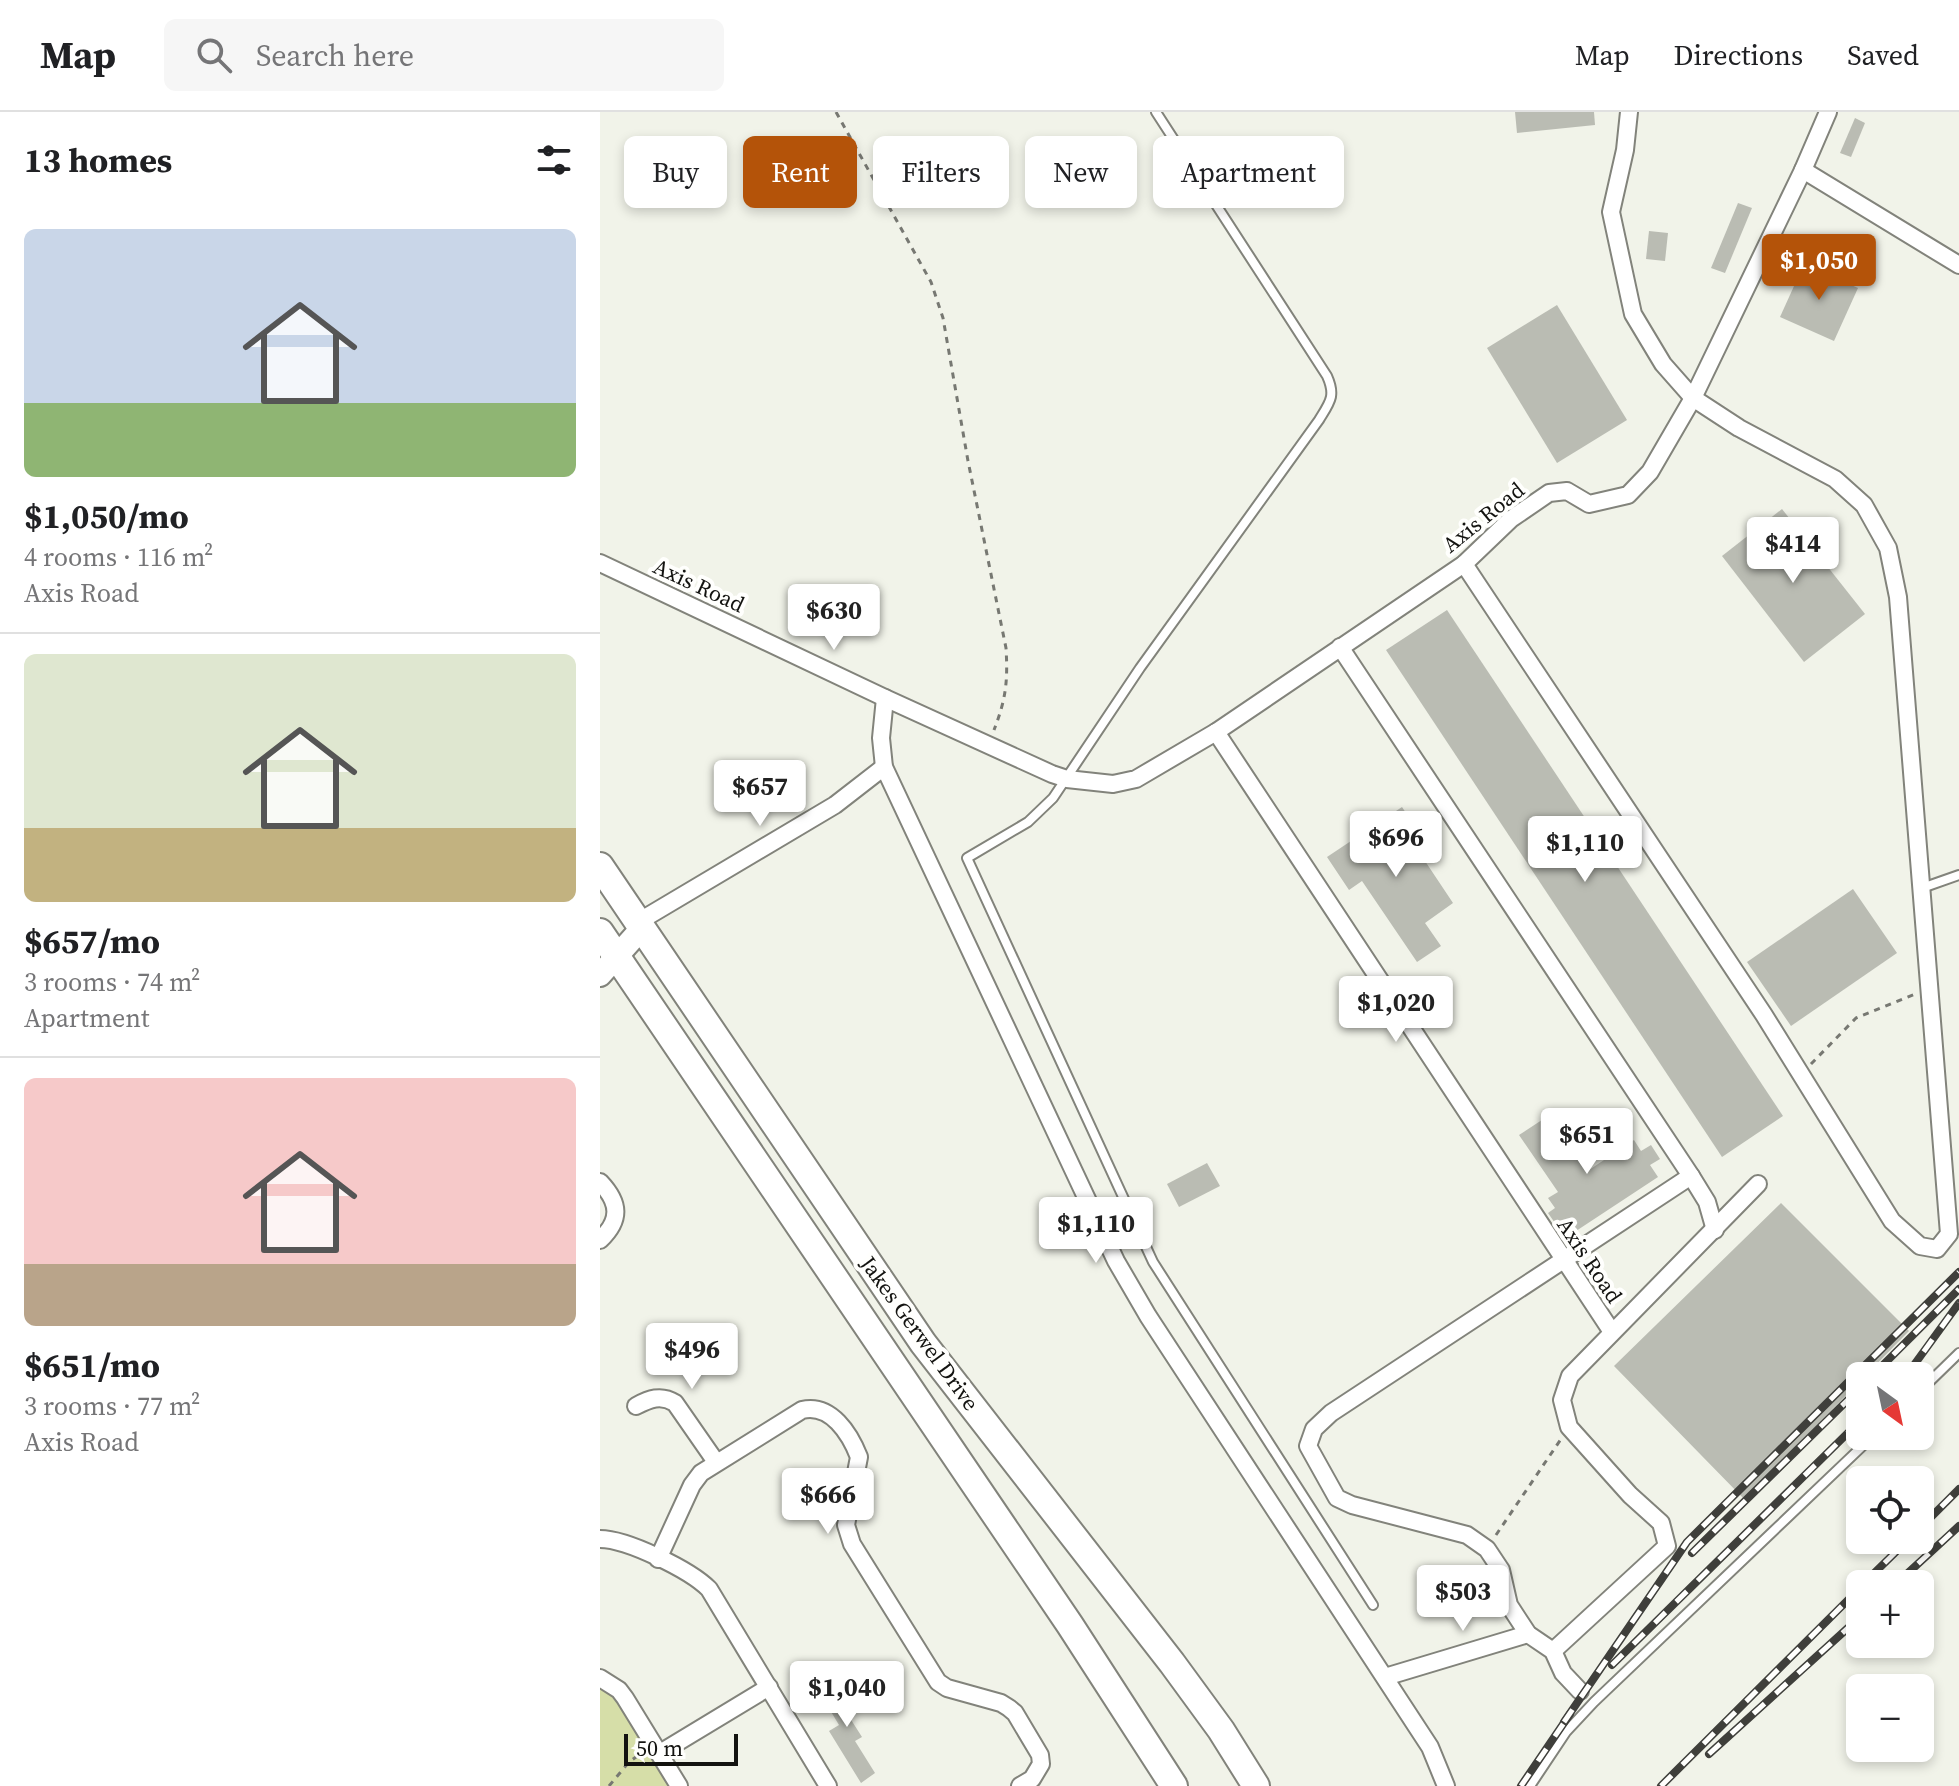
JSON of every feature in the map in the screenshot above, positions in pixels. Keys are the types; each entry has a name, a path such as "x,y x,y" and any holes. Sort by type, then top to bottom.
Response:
{"highway":[{"name":"Jakes Gerwel Drive","path":"600,866 645,922 923,1343 1160,1646 1221,1730 1256,1786"},
{"name":"Jakes Gerwel Drive","path":"604,948 1070,1625 1174,1786"}],"main road":[{"path":"604,948 645,922"}],"street":[{"path":"1464,564 1800,1074 1892,1221 1920,1246 1937,1249 1949,1234 1898,597 1888,548 1864,505 1835,479 1739,428 1693,398 1663,364 1633,314 1611,212 1625,150 1629,112"},
{"name":"Axis Road","path":"600,563 885,698 1067,779 1113,784 1136,779 1216,732 1464,564 1511,519 1549,493 1567,491 1589,504 1628,495 1650,472 1693,398 1828,112"},
{"path":"1803,170 1959,265"},
{"path":"1340,647 1691,1176 1707,1202 1715,1230"},
{"path":"885,698 881,738 884,767 972,950 1086,1201 1132,1290 1430,1747 1446,1786"},
{"name":"Axis Road","path":"1216,732 1612,1332"},
{"path":"645,922 835,805 884,767"},
{"path":"1580,1691 1563,1673 1553,1651 1528,1634 1509,1605 1501,1570 1487,1549 1467,1535 1352,1505 1337,1498 1308,1446 1314,1429 1331,1413 1691,1176"},
{"path":"600,1182 614,1200 617,1210 616,1219 600,1240"},
{"path":"1553,1651 1647,1561 1667,1546 1661,1523 1630,1495 1569,1427 1562,1400 1570,1376 1758,1184"},
{"path":"636,1406 656,1398 668,1398 675,1403 716,1462"},
{"path":"658,1559 692,1485 701,1473 802,1410 821,1409 835,1418 859,1457 846,1525 852,1544 938,1682 947,1688 1001,1703 1015,1713 1040,1755 1041,1764 1032,1779 1020,1786"},
{"path":"600,1539 618,1542 658,1559 692,1576 709,1589 828,1786"},
{"path":"1385,1677 1528,1634"},
{"path":"600,1678 619,1690 679,1786"},
{"path":"657,1749 769,1687"}],"lane":[{"path":"1156,112 1333,389 1330,402 1140,668 1053,798 1028,822 967,858 1153,1262 1373,1605"},
{"path":"1921,888 1959,875"},
{"path":"1934,1377 1959,1353"},
{"path":"1530,1786 1566,1732 1594,1702 1858,1450"}],"path":[{"path":"836,112 931,282 943,318 1006,648 1006,701 989,745"},
{"path":"1800,1074 1856,1018 1929,988"},
{"path":"1487,1549 1569,1427"},
{"path":"609,1786 629,1762 657,1749"}],"green space":[{"path":"600,1684 614,1693 671,1786 600,1786"}],"building":[{"path":"1515,112 1594,112 1595,125 1517,133"},
{"path":"1855,118 1865,123 1851,157 1840,153"},
{"path":"1738,203 1752,208 1725,273 1711,268"},
{"path":"1649,231 1668,233 1665,261 1646,259"},
{"path":"1804,264 1858,288 1834,341 1780,317"},
{"path":"1557,305 1627,420 1557,463 1487,348"},
{"path":"1782,509 1865,614 1804,662 1722,556"},
{"path":"1447,610 1783,1116 1722,1157 1386,650"},
{"path":"1402,807 1424,840 1415,846 1453,903 1425,923 1441,946 1417,962 1362,881 1349,890 1327,857"},
{"path":"1853,889 1897,953 1791,1026 1747,962"},
{"path":"1548,1116 1586,1172 1634,1140 1641,1151 1651,1145 1660,1159 1650,1165 1658,1177 1573,1233 1565,1221 1557,1226 1548,1213 1555,1208 1548,1198 1558,1192 1519,1135"},
{"path":"1207,1163 1220,1186 1179,1207 1167,1184"},
{"path":"1781,1203 1909,1331 1879,1362 1846,1362 1846,1395 1744,1499 1614,1366"},
{"path":"848,1678 856,1690 847,1695 856,1710 848,1715 862,1737 855,1741 875,1773 861,1783 829,1731 839,1725 821,1695"}],"railway":[{"path":"1564,1722 1687,1542 1959,1272"},
{"path":"1886,1362 1959,1289"},
{"path":"1916,1362 1959,1303"},
{"path":"1692,1553 1846,1402"},
{"path":"1612,1665 1846,1435"},
{"path":"1934,1514 1959,1489"},
{"path":"1911,1570 1959,1526"},
{"path":"1877,1570 1894,1554"},
{"path":"1661,1786 1846,1602"},
{"path":"1709,1754 1846,1630"},
{"path":"1521,1786 1570,1714"}]}
